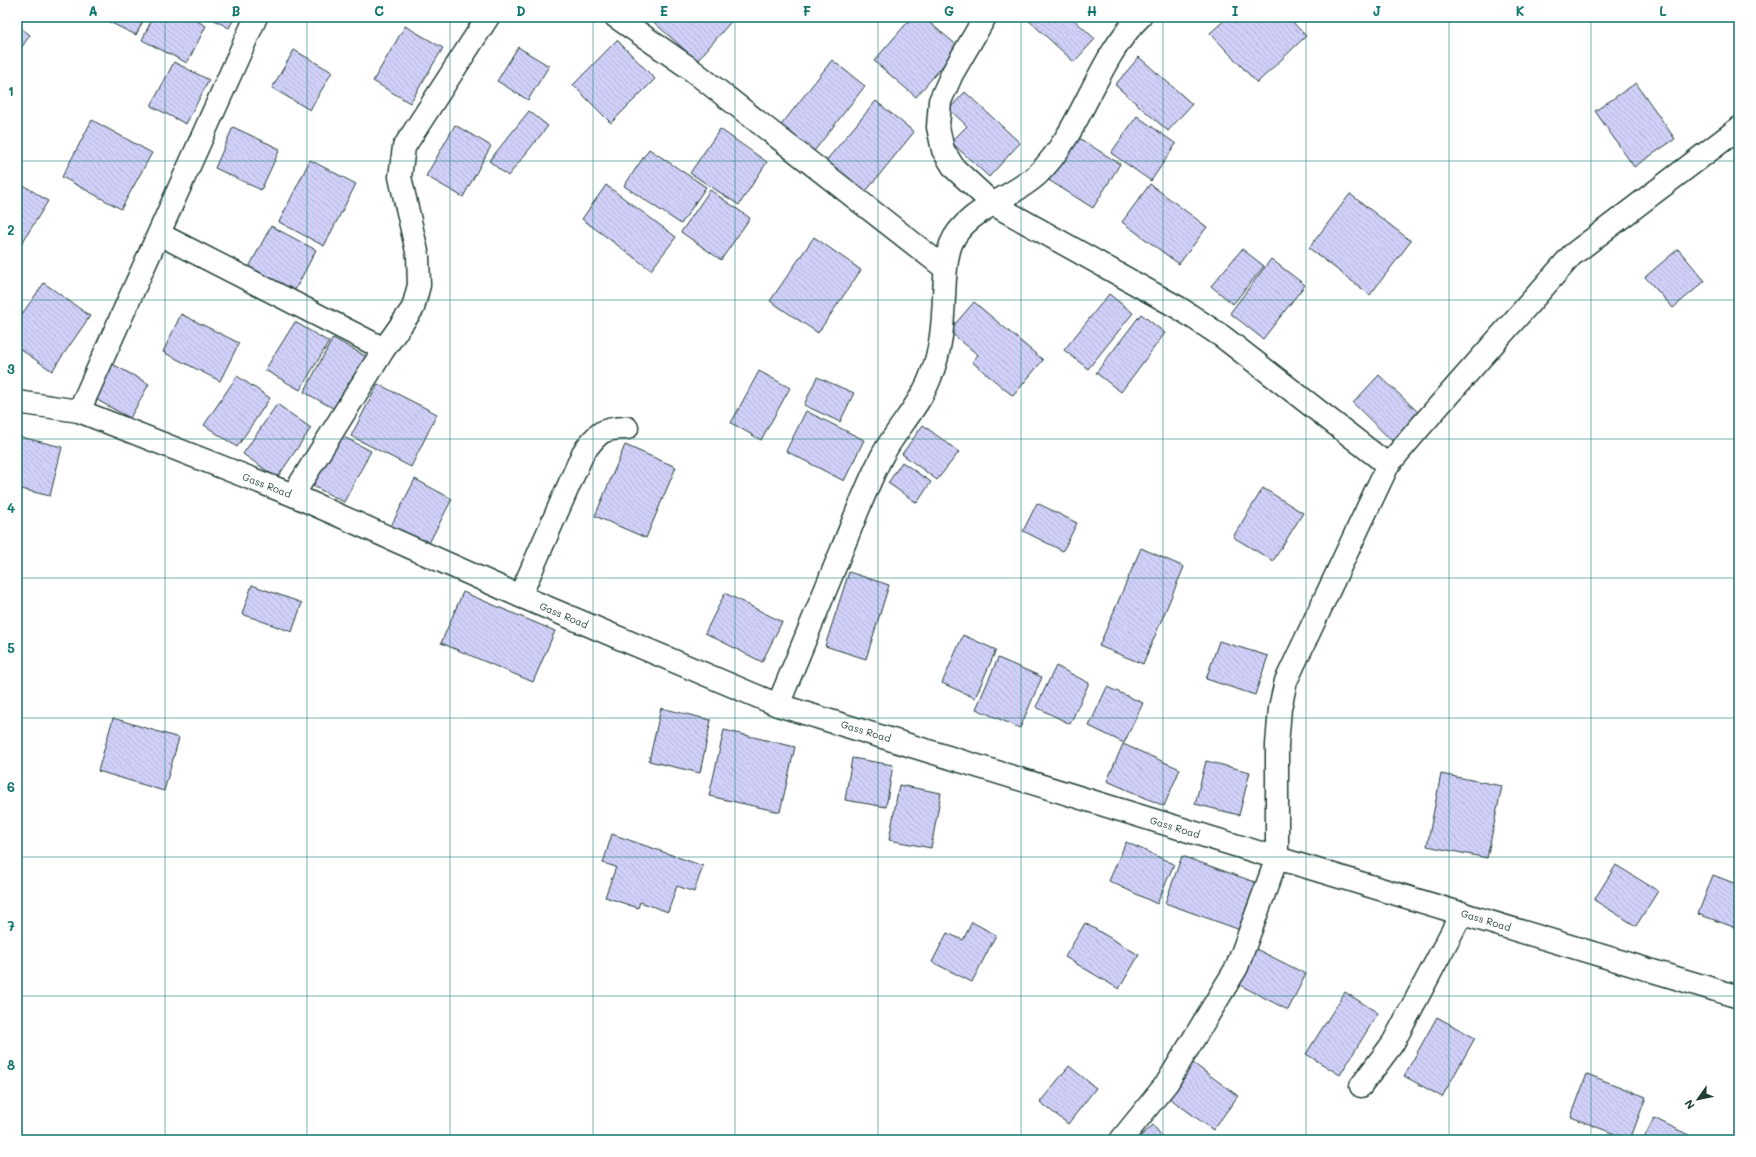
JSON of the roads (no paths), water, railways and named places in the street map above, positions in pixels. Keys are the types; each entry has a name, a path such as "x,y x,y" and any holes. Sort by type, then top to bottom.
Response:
{"street":[{"path":"79,411 256,17"},
{"path":"293,495 384,349 413,308 419,285 418,256 400,177 404,147 488,17"},
{"path":"616,17 688,67 946,269"},
{"path":"985,17 952,74 940,101 938,127 943,150 954,168 993,204 1179,308 1223,337 1388,465"},
{"path":"778,705 882,456 930,381 938,358 946,269 952,244 963,227 993,204 1036,176 1054,156 1071,130 1116,47 1131,26 1140,17"},
{"path":"1121,1140 1167,1084 1237,967 1277,858 1277,745 1280,708 1286,681 1388,465 1572,255 1739,128"},
{"path":"159,234 384,349"},
{"name":"Gass Road","path":"17,402 79,411 293,495 520,596 778,705 1277,858 1739,997"},
{"path":"520,596 583,453 596,434 609,428 627,428"},
{"path":"1361,1086 1393,1043 1462,914"}]}
